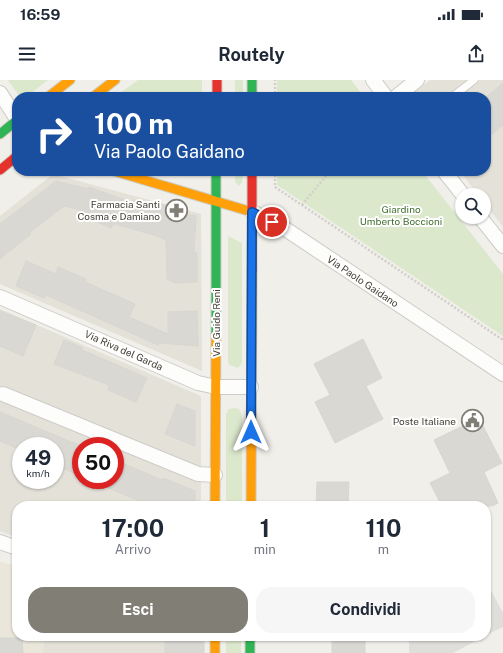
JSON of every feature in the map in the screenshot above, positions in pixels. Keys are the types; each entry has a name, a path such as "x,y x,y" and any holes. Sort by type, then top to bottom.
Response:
{"main road":[{"path":"54,92 70,80"},
{"path":"99,92 115,80"},
{"path":"217,80 217,92"},
{"path":"252,80 252,92"},
{"path":"0,134 12,124"},
{"path":"0,170 12,160"},
{"name":"Via Paolo Gaidano","path":"132,176 252,212"},
{"name":"Via Guido Reni","path":"215,501 216,176"},
{"path":"251,501 252,176"},
{"path":"215,641 215,653"},
{"path":"250,641 250,653"}],"street":[{"path":"373,80 382,92"},
{"path":"402,92 417,80"},
{"path":"0,93 12,112"},
{"path":"448,176 457,188"},
{"name":"Via Paolo Gaidano","path":"252,212 281,226 503,374"},
{"path":"486,224 503,246"},
{"name":"Via Riva del Garda","path":"0,296 198,383 216,387 251,387"},
{"path":"3,394 198,474 215,475"},
{"path":"0,542 12,546"}],"lane":[{"path":"458,92 474,80"}],"path":[{"path":"275,80 275,92"},
{"path":"275,176 275,187 503,340"},
{"path":"302,205 326,176"}],"shaded area":[{"path":"430,80 503,80 503,227 491,211 491,188 473,188 464,176 491,176 491,92 414,92"},
{"path":"50,176 60,176 201,214 202,371 0,284 0,216"},
{"path":"0,309 201,396 201,501 12,501 12,536 0,531"},
{"path":"0,561 12,565 12,641 44,641 43,653 0,653"},
{"path":"491,590 503,613 503,627 491,633"},
{"path":"44,641 200,641 200,653 43,653"},
{"path":"409,641 476,641 453,653 409,653"}],"green space":[{"path":"8,80 48,80 32,92 16,92"},
{"path":"138,80 202,80 202,92 122,92"},
{"path":"235,80 243,80 243,92 235,92"},
{"path":"277,80 351,80 360,92 277,92"},
{"path":"235,176 243,176 242,182 239,186 235,182"},
{"name":"Giardino Umberto Boccioni","path":"277,176 426,176 455,213 455,224 464,224 503,274 503,336 277,185"},
{"path":"228,236 242,243 242,363 238,368 229,365 228,363"},
{"path":"229,409 239,409 242,415 242,501 226,501 226,414"},
{"path":"226,641 241,641 241,653 226,653"}],"building":[{"path":"503,83 503,125 491,135 491,93"},
{"path":"56,181 88,189 89,187 133,203 134,200 157,207 158,203 177,208 179,213 196,216 194,253 197,253 197,282 175,283 167,279 166,240 115,224 111,228 95,221 82,219 80,210 64,206 29,233 31,234 0,259 0,224"},
{"path":"26,261 56,274 58,267 86,279 85,282 135,304 129,317 168,334 168,312 197,311 198,346 159,343 158,345 46,295 44,298 16,286"},
{"path":"0,311 36,325 23,356 0,346"},
{"path":"363,339 382,378 366,386 383,419 335,443 315,402 330,395 314,364"},
{"path":"64,340 83,348 82,350 147,378 136,402 108,390 109,385 54,364"},
{"path":"177,404 195,411 195,446 165,434"},
{"path":"0,412 60,437 12,437 12,446 0,441"},
{"path":"479,418 502,463 484,472 498,503 491,506 491,501 439,501 430,483 450,473 434,440"},
{"path":"64,439 72,442 72,472 64,469"},
{"path":"124,464 162,480 163,478 195,491 195,501 139,501 111,489 124,489"},
{"path":"317,482 349,482 348,501 316,501"},
{"path":"0,638 12,638 12,641 22,641 23,653 0,653"},
{"path":"165,641 204,641 204,653 165,653"},
{"path":"332,641 365,641 365,653 332,653"}],"traffic: fast":[{"path":"252,80 252,92"},
{"path":"0,134 12,124"},
{"path":"216,176 216,335"},
{"path":"250,641 250,653"}],"traffic: slow":[{"path":"54,92 70,80"},
{"path":"99,92 115,80"},
{"path":"131,176 252,212"},
{"path":"251,501 252,270"},
{"path":"215,501 216,335"},
{"path":"215,641 215,653"}],"traffic: jam":[{"path":"217,80 217,92"},
{"path":"0,170 12,160"},
{"path":"252,176 252,270"}],"place":[{"name":"Farmacia Santi Cosma e Damiano","path":"176,210"},
{"name":"Poste Italiane","path":"472,421"}],"route":[{"path":"251,432 252,212 272,222"}]}
